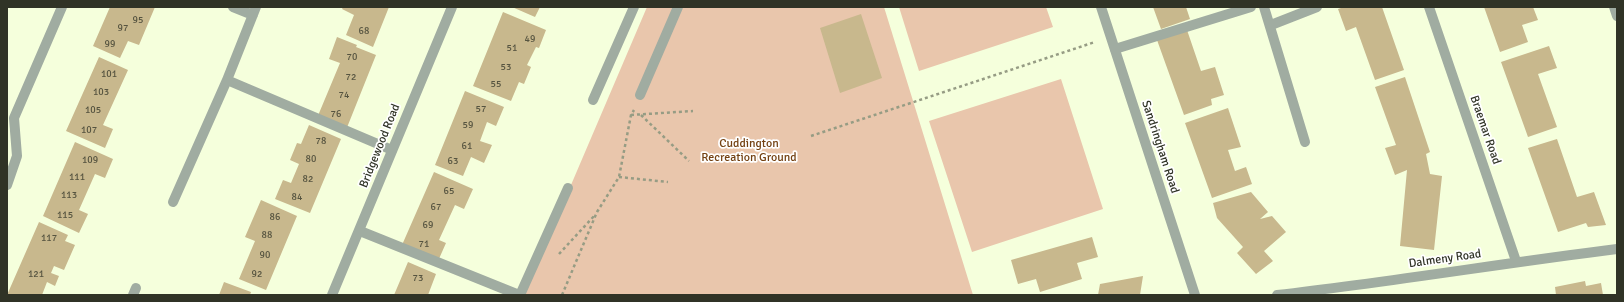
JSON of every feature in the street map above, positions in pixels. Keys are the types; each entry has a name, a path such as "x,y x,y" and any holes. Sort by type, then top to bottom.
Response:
{"street":[{"path":"7,185 17,156 10,121 62,7"},
{"path":"173,202 227,80 255,11 233,7"},
{"name":"Bridgewood Road","path":"332,295 360,231 452,7"},
{"path":"593,100 634,7"},
{"path":"640,95 678,7"},
{"name":"Sandringham Road","path":"1101,7 1195,295"},
{"path":"1114,49 1251,7"},
{"path":"1264,7 1271,25 1305,142"},
{"path":"1271,25 1317,7"},
{"name":"Braemar Road","path":"1429,7 1516,261"},
{"path":"1614,7 1617,16"},
{"path":"227,80 392,150"},
{"path":"360,231 520,295 568,188"},
{"name":"Dalmeny Road","path":"1277,295 1323,292 1516,261 1617,248"}],"path":[{"path":"811,136 1111,37"},
{"path":"562,295 597,212 619,177 631,115 640,95"},
{"path":"631,115 693,111"},
{"path":"641,114 690,161"},
{"path":"619,177 668,182"}],"green space":[{"name":"Cuddington Recreation Ground","path":"647,7 884,7 973,295 524,295"},
{"path":"899,7 1046,7 1053,27 919,71"},
{"path":"1061,79 1103,209 972,252 929,121"}],"building":[{"path":"110,7 155,7 139,45 128,41 120,58 93,46"},
{"path":"343,7 389,7 373,47 346,35 354,15 342,9"},
{"path":"512,7 540,7 535,17"},
{"path":"1153,7 1186,7 1190,19 1161,29"},
{"path":"1344,7 1382,7 1404,70 1375,80 1356,27 1346,31 1338,9"},
{"path":"1484,7 1533,7 1538,20 1522,25 1528,42 1500,52"},
{"path":"503,12 546,30 539,48 536,47 527,65 531,67 524,84 519,82 511,101 473,86"},
{"path":"861,14 882,78 840,93 820,28"},
{"path":"1187,30 1201,71 1215,67 1224,95 1211,99 1212,105 1184,115 1157,40"},
{"path":"337,37 376,55 346,130 317,118 340,63 329,59"},
{"path":"1549,46 1557,68 1538,74 1557,127 1528,137 1501,62"},
{"path":"99,57 128,70 103,125 113,129 105,148 66,131"},
{"path":"1405,77 1430,152 1426,154 1430,174 1442,176 1434,250 1400,246 1407,170 1395,175 1385,148 1396,145 1375,87"},
{"path":"465,91 504,107 496,126 487,122 480,141 492,145 484,163 471,157 463,176 435,165"},
{"path":"1228,108 1241,147 1228,150 1235,171 1246,167 1252,184 1212,198 1185,123"},
{"path":"309,125 341,139 310,213 275,199 283,180 291,183 299,164 290,160 297,143 301,144"},
{"path":"1557,139 1577,197 1594,192 1606,225 1588,227 1586,223 1558,232 1528,148"},
{"path":"75,142 113,159 105,178 95,174 79,210 88,214 79,233 43,216"},
{"path":"434,172 473,189 464,209 455,205 439,240 446,243 438,261 402,245"},
{"path":"1251,192 1268,212 1260,219 1272,216 1286,232 1264,251 1273,261 1256,274 1237,253 1243,247 1217,218 1213,203"},
{"path":"261,200 297,216 266,290 239,279 255,241 245,237"},
{"path":"39,222 68,235 65,241 75,245 64,270 54,266 51,273 59,276 55,286 47,282 42,295 7,295"},
{"path":"1092,237 1098,257 1077,263 1082,279 1040,292 1036,279 1018,284 1011,260"},
{"path":"408,262 436,274 428,295 394,295"},
{"path":"1143,276 1140,295 1098,295 1100,284"},
{"path":"1585,281 1586,286 1601,283 1603,295 1556,295 1555,287"},
{"path":"224,282 251,292 250,295 219,295"}]}
